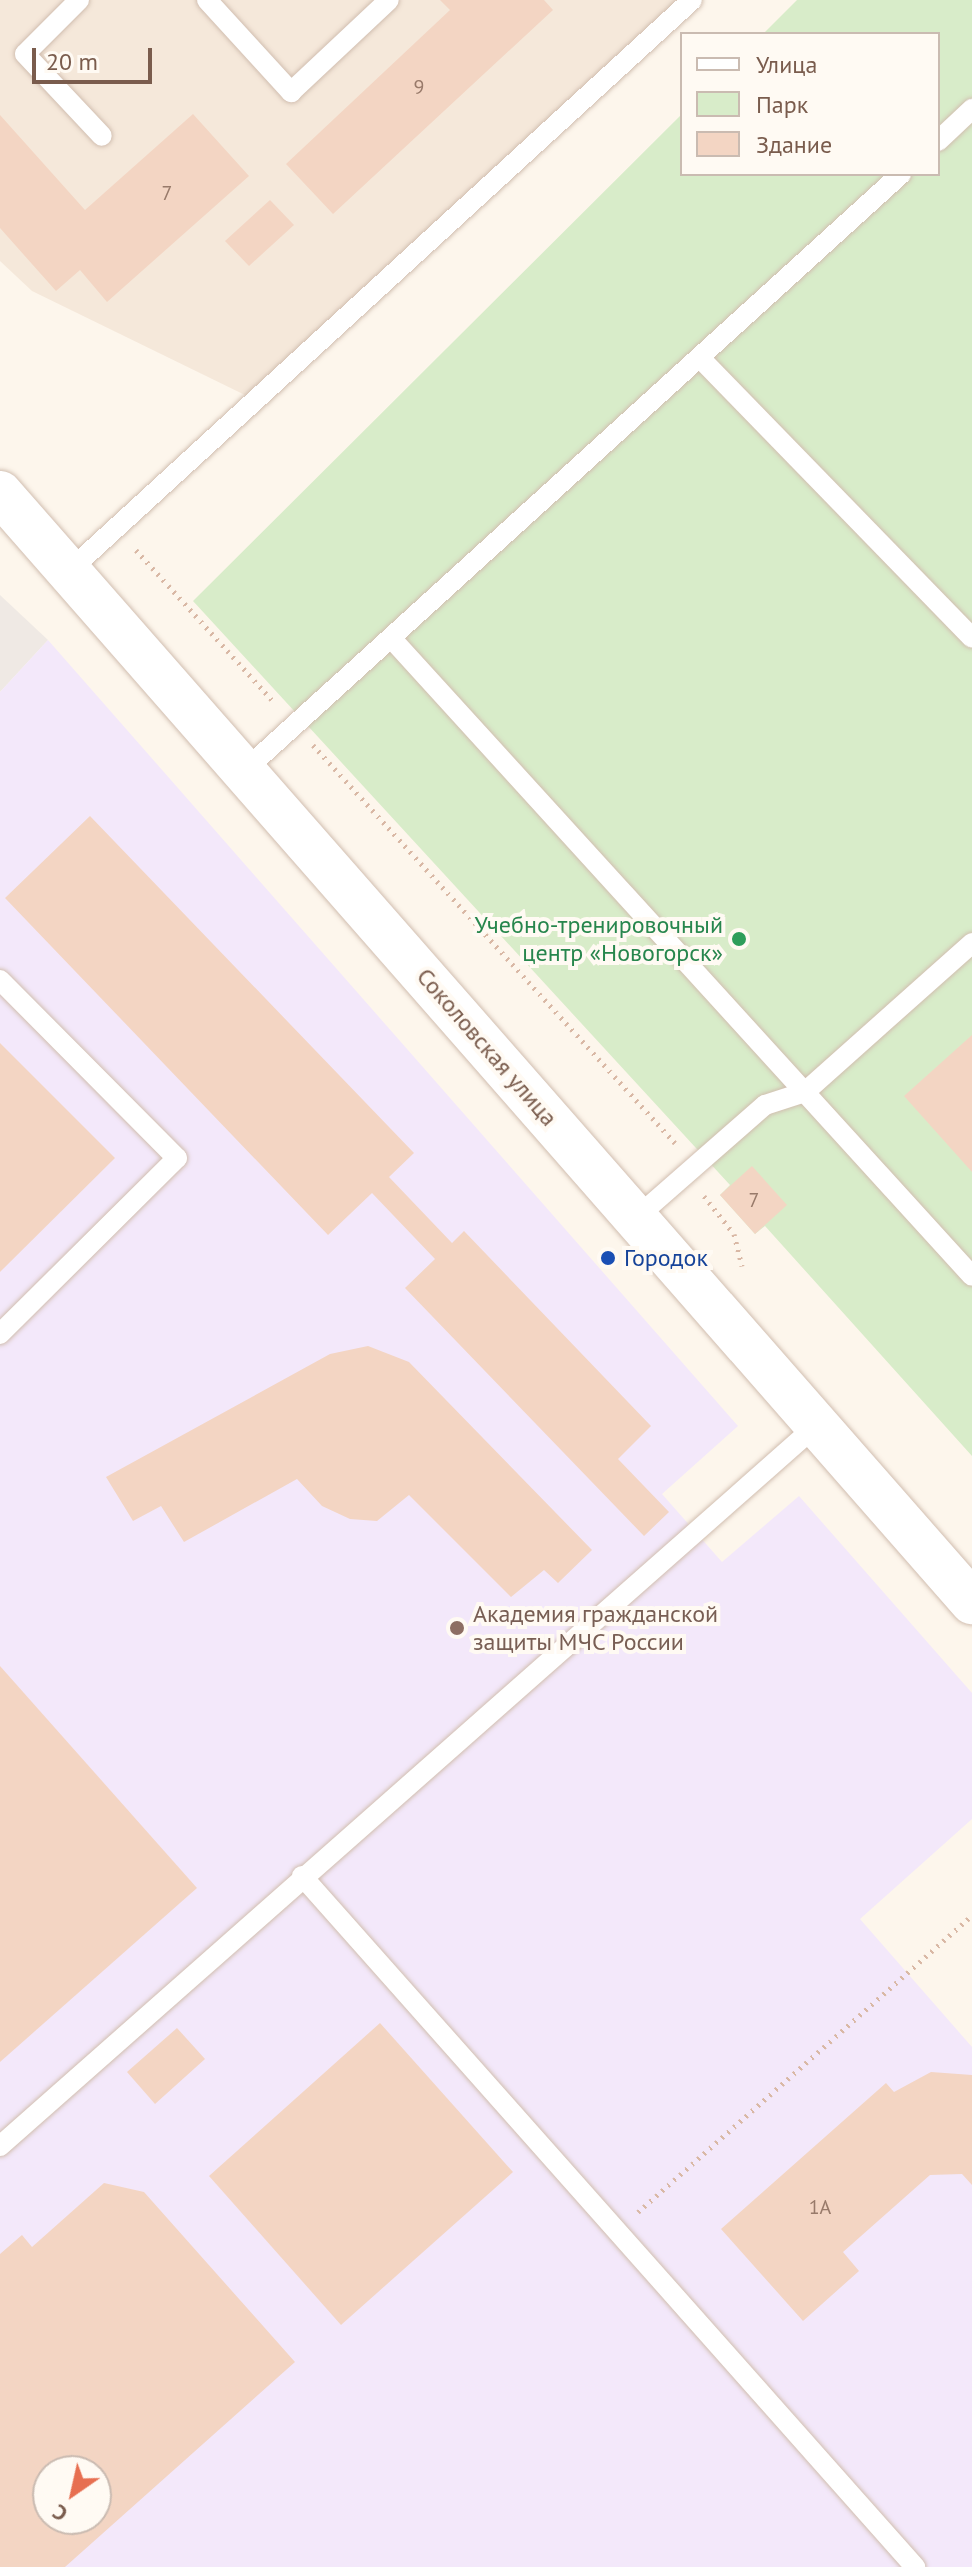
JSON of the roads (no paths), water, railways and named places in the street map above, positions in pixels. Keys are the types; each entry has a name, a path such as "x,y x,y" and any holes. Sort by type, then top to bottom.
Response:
{"street":[{"name":"Соколовская улица","path":"0,493 972,1602"}],"lane":[{"path":"79,0 25,54 102,136"},
{"path":"207,0 291,92 389,0"},
{"path":"69,571 119,532 692,0"},
{"path":"940,139 972,109"},
{"path":"244,771 899,176"},
{"path":"700,358 972,638"},
{"path":"392,639 972,1276"},
{"path":"637,1217 765,1105 805,1092 972,943"},
{"path":"0,980 177,1158 0,1334"},
{"path":"0,2146 302,1876 818,1424"},
{"path":"302,1876 915,2567"}],"place":[{"name":"Учебно-тренировочный центр «Новогорск»","path":"739,939"},
{"name":"Городок","path":"608,1258"},
{"name":"Академия гражданской защиты МЧС России","path":"457,1628"}]}
